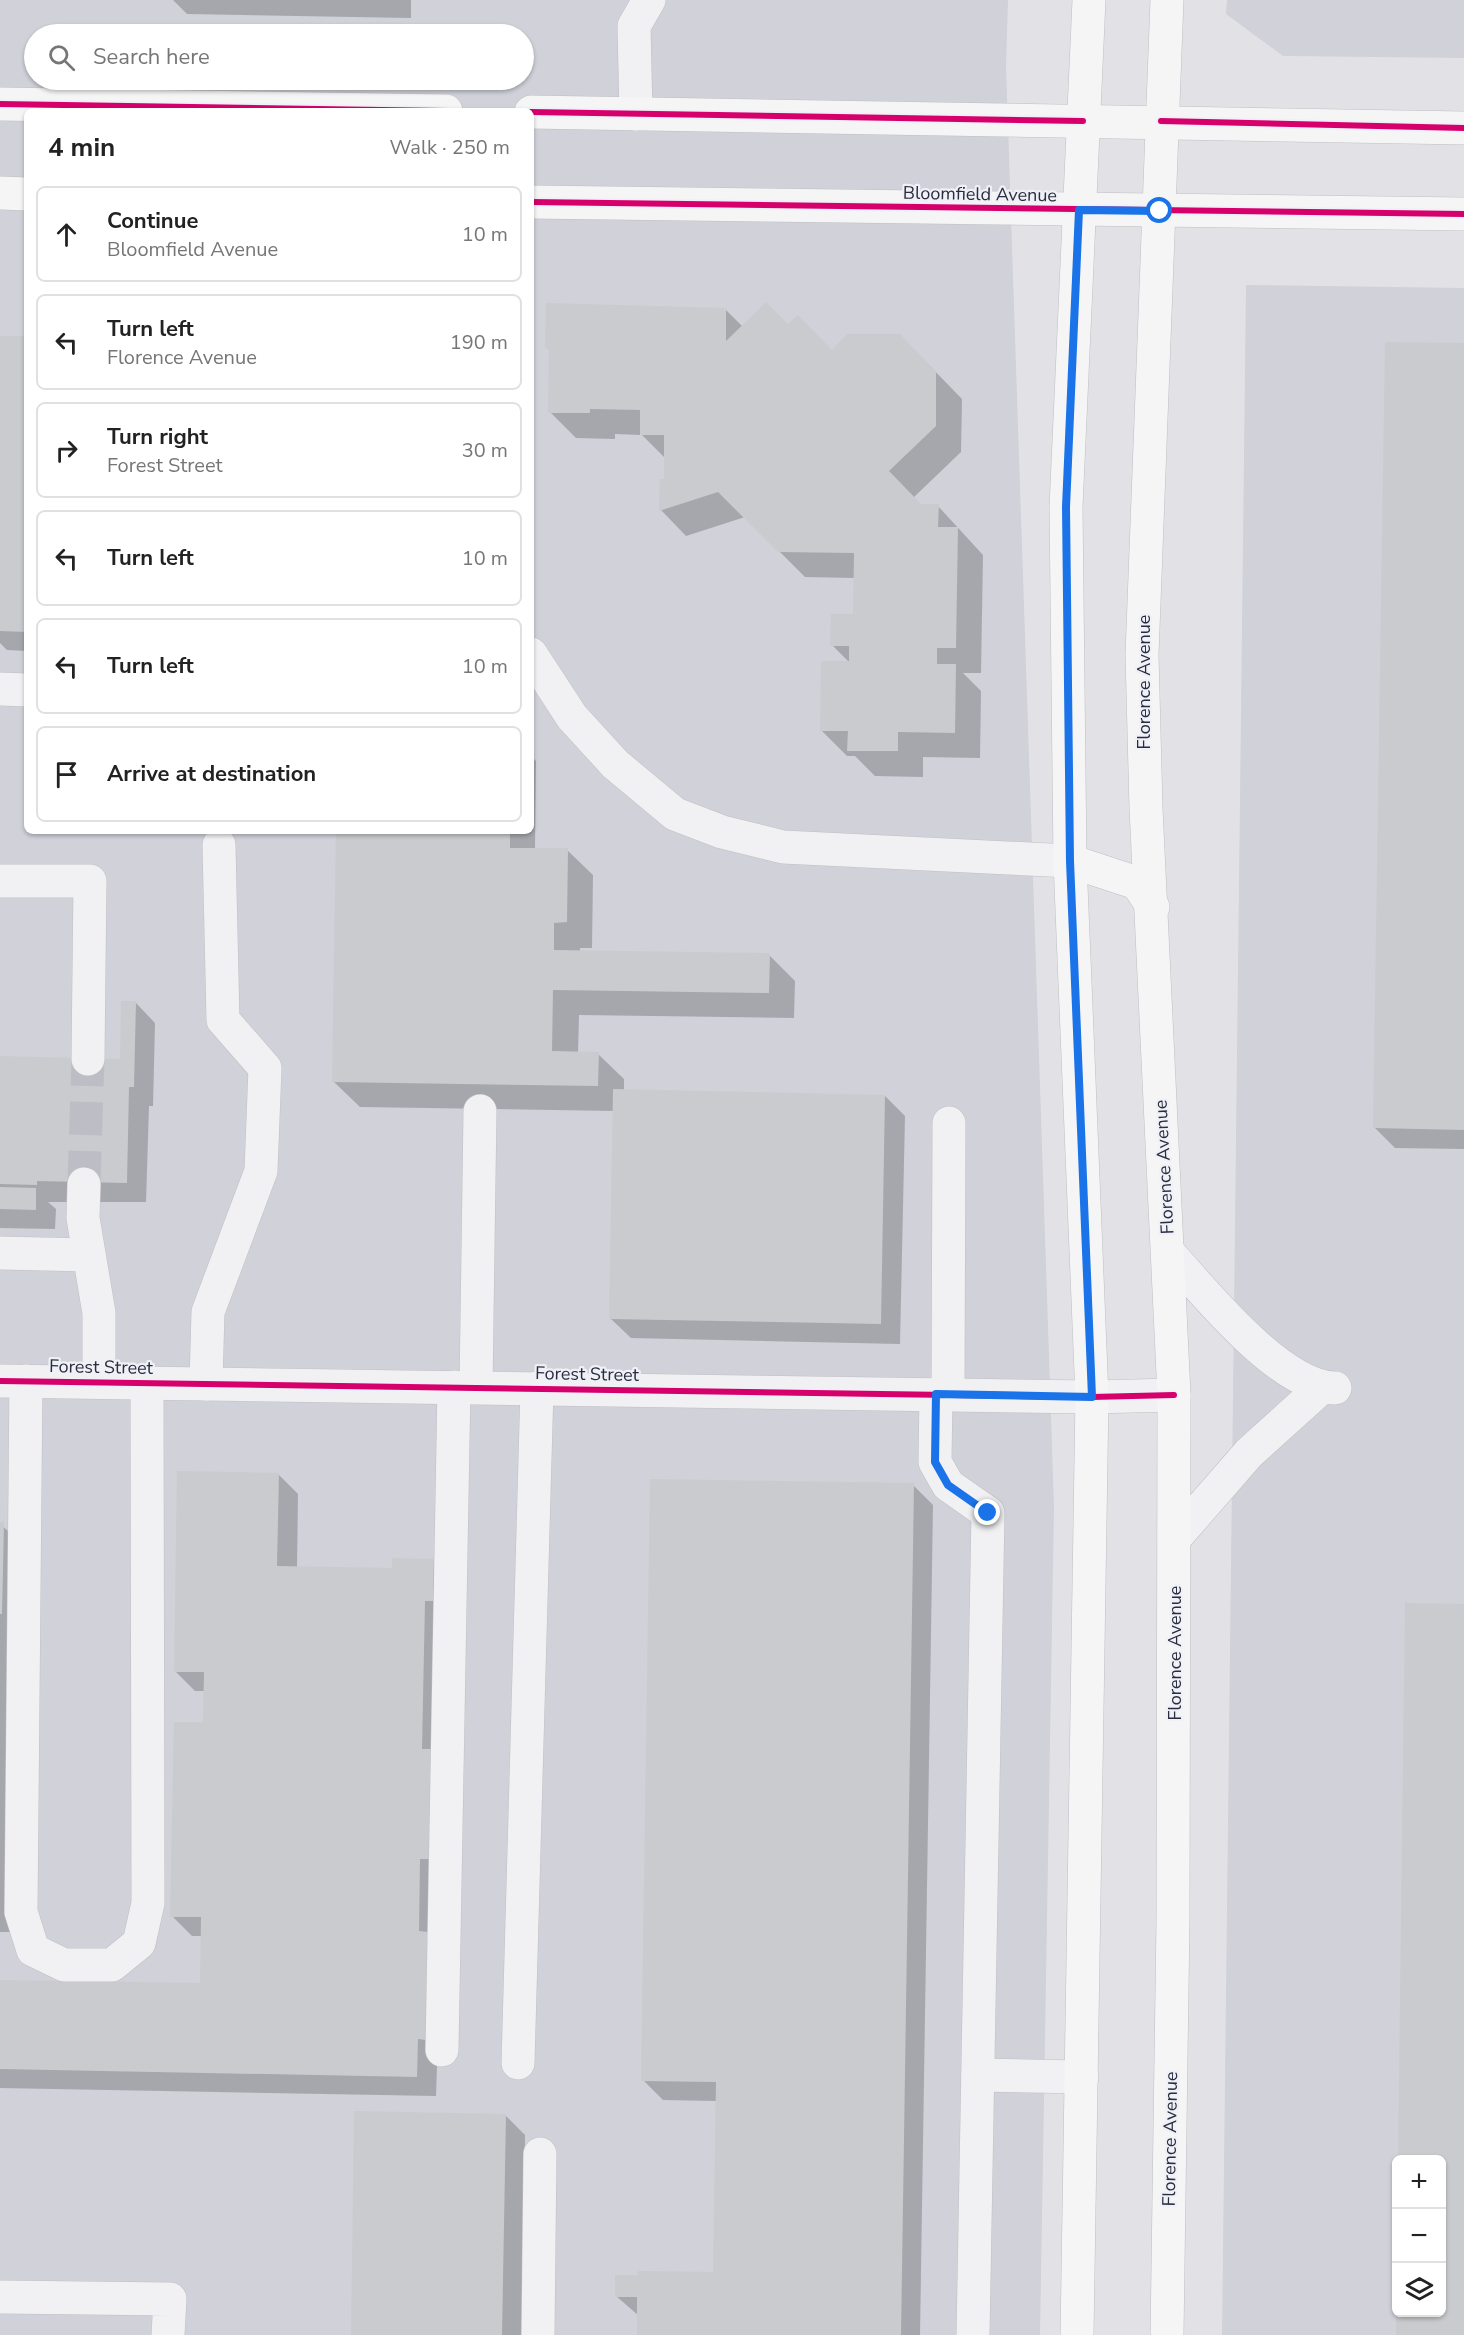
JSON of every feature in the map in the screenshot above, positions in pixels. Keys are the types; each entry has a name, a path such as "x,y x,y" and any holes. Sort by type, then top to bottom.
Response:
{"main road":[{"path":"1077,2335 1092,1397 1070,861 1066,507 1089,0"},
{"name":"Florence Avenue","path":"1167,0 1142,655 1146,808 1153,907 1174,1395 1175,1538 1167,2335"},
{"path":"0,104 255,108"},
{"path":"534,112 1161,121 1464,128"},
{"path":"0,193 24,194"},
{"name":"Bloomfield Avenue","path":"534,202 1464,214"},
{"path":"1070,861 1137,883 1153,907"}],"street":[{"path":"636,114 634,26 650,0"},
{"path":"534,658 579,725 615,764 675,814 722,832 783,847 1070,861"},
{"path":"0,689 24,690"},
{"path":"206,1384 208,1312 261,1171 265,1068 223,1020 219,845"},
{"path":"0,881 90,881 88,1059"},
{"path":"442,2050 465,1387 480,1111"},
{"path":"949,1123 942,1394 935,1462 948,1485 988,1513 973,2335"},
{"path":"84,1184 83,1218 99,1312 99,1382"},
{"path":"0,1253 89,1255"},
{"path":"1168,1253 1224,1315 1263,1353 1328,1388 1250,1453 1175,1538"},
{"path":"13,1381 21,1912 33,1950 64,1965 112,1965 139,1942 148,1903 147,1383"},
{"name":"Forest Street","path":"13,1381 1092,1397 1174,1395"},
{"path":"518,2063 537,1388"},
{"path":"978,2075 1082,2077"},
{"path":"538,2335 540,2154"},
{"path":"0,2297 170,2299 168,2335"}],"shaded area":[{"path":"0,0 1008,0 1006,66 1054,1506 1040,2335 0,2335"},
{"path":"1227,0 1464,0 1464,58 1283,56 1226,14"},
{"path":"1246,285 1464,288 1464,2335 1222,2335"}],"building":[{"path":"766,302 788,324 798,315 832,350 847,334 900,334 936,372 936,426 889,471 921,504 939,504 938,527 958,527 956,648 937,648 937,664 956,664 955,733 898,732 898,751 847,751 848,731 820,731 821,661 849,661 849,646 830,646 831,614 853,614 854,553 778,552 718,492 659,511 660,479 664,479 664,435 640,435 640,410 590,409 590,413 548,413 549,348 545,348 546,303 726,308 726,341"},
{"path":"0,336 24,336 24,632 0,631"},
{"path":"1385,342 1464,343 1464,1130 1373,1128"},
{"path":"336,834 510,834 510,848 568,848 567,922 554,923 554,950 770,953 769,993 553,990 552,1051 599,1052 598,1086 332,1082"},
{"path":"121,1001 136,1001 134,1087 129,1087 127,1183 37,1181 37,1185 0,1184 0,1056 120,1059"},
{"path":"613,1089 885,1095 881,1324 609,1319"},
{"path":"0,1187 36,1188 36,1210 0,1209"},
{"path":"177,1471 279,1473 277,1566 392,1568 392,1558 434,1559 433,1601 425,1601 422,1749 431,1749 429,1859 420,1859 419,1931 428,1932 426,2040 418,2039 417,2077 0,2069 0,1980 200,1983 201,1917 170,1917 174,1722 203,1722 204,1672 174,1672"},
{"path":"650,1479 914,1483 901,2335 637,2335 637,2297 615,2297 615,2275 638,2275 638,2271 713,2272 716,2082 641,2081"},
{"path":"0,1522 4,1522 2,1614 0,1614"},
{"path":"1405,1603 1464,1604 1464,2335 1396,2335 1396,2317 1446,2317 1446,2155 1398,2155"},
{"path":"354,2111 506,2114 502,2335 351,2335"}],"tunnel":[{"path":"84,1184 88,1059"}],"cycle path":[{"path":"0,104 255,108"},
{"path":"534,112 1083,121"},
{"path":"1161,121 1464,128"},
{"path":"534,202 1464,214"},
{"path":"0,1381 1092,1397 1174,1395"}],"route":[{"path":"988,1513 948,1485 935,1462 936,1394 1092,1397 1070,861 1066,507 1079,210 1160,211"}]}
